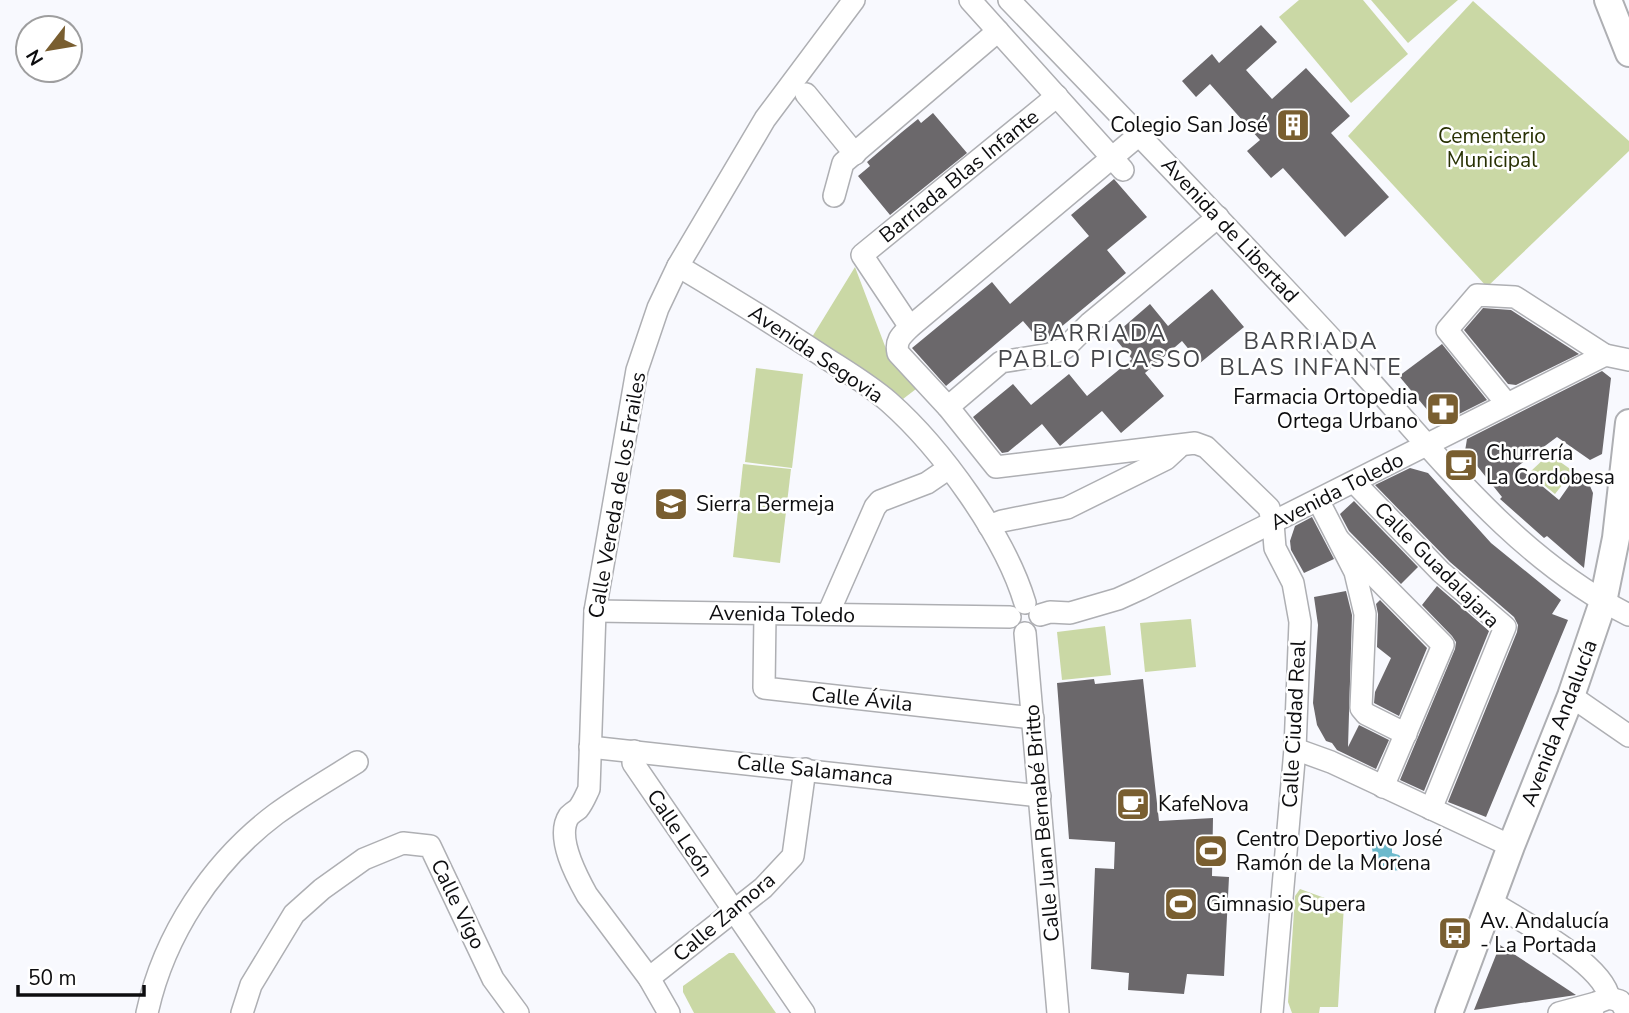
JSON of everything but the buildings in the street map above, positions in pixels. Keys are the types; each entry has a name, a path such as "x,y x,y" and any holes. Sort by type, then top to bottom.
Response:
{"main road":[{"path":"1608,0 1629,52"},
{"name":"Avenida Andalucía","path":"1448,1013 1571,696 1603,602 1616,538 1629,423"}],"street":[{"name":"Calle Vereda de los Frailes","path":"661,1011 649,978 587,895 571,865 565,827 589,789 595,611 637,370 658,308 678,266 765,119 854,0"},
{"name":"Barriada Blas Infante","path":"970,0 1118,164"},
{"name":"Avenida de Libertad","path":"1009,0 1218,217 1475,496 1564,577 1629,615"},
{"path":"1616,0 1629,23"},
{"path":"834,196 844,163 998,31"},
{"path":"806,94 855,154"},
{"name":"Barriada Blas Infante","path":"910,327 862,255 1057,96"},
{"path":"1139,135 1118,164 910,327 898,340 898,353 948,407 996,467 1195,443 1206,447 1269,508 1273,523"},
{"path":"948,407 1001,362 1050,354 1066,348 1090,323 1218,217"},
{"name":"Avenida Segovia","path":"678,266 791,335 887,401 949,468 976,504 1013,572 1025,612"},
{"path":"1507,404 1447,330 1478,295 1515,297 1605,355 1629,360"},
{"name":"Avenida Toledo","path":"595,611 765,614 1070,613 1118,598 1605,355"},
{"path":"989,526 1067,508 1166,459 1179,447"},
{"path":"828,614 875,507 880,502 927,483 949,468"},
{"name":"Calle Guadalajara","path":"1354,482 1441,572 1504,628 1431,809"},
{"path":"1318,500 1355,572 1365,614 1361,708 1366,714 1406,734"},
{"name":"Calle Ciudad Real","path":"1272,1013 1295,749 1300,622 1293,583 1275,548 1273,523"},
{"path":"1339,540 1443,645 1383,787"},
{"name":"Calle Juan Bernabé Britto","path":"1025,612 1037,628 1025,633 1058,1013"},
{"name":"Calle Ávila","path":"765,614 764,688 1033,718"},
{"path":"1571,696 1629,736"},
{"name":"Calle Salamanca","path":"590,747 1040,796"},
{"path":"1295,749 1331,762 1511,846"},
{"name":"Calle León","path":"634,751 633,763 804,1013"},
{"path":"147,1013 153,986 174,936 194,901 218,870 244,840 275,814 357,762"},
{"name":"Calle Zamora","path":"649,978 734,913 763,888 793,856 805,769"},
{"name":"Calle Vigo","path":"242,1013 251,985 294,914 322,889 364,859 403,843 430,846 493,979 518,1013"},
{"path":"1491,902 1583,961 1602,980 1616,1006 1559,1013"}],"green space":[{"path":"1299,0 1363,0 1408,54 1351,103 1279,17"},
{"path":"1371,0 1458,0 1408,43"},
{"name":"Cementerio Municipal","path":"1473,1 1629,141 1629,151 1487,287 1348,136"},
{"path":"855,267 888,354 916,389 903,399 874,378 809,342"},
{"path":"756,368 803,374 792,468 745,462"},
{"path":"1549,454 1573,471 1555,494 1529,473"},
{"path":"743,464 791,469 780,563 733,557"},
{"path":"1191,619 1196,667 1145,672 1140,623"},
{"path":"1105,626 1111,675 1062,680 1057,632"},
{"path":"1300,889 1344,905 1338,1007 1320,1007 1319,1013 1292,1013 1288,1002 1295,896"},
{"path":"729,953 734,953 776,1013 694,1013 683,992 683,986"}],"water":[{"path":"1384,837 1392,843 1392,853 1399,855 1404,862 1401,870 1388,871 1375,863 1371,844"}],"place":[{"name":"Colegio San José","path":"1293,125"},
{"name":"Farmacia Ortopedia Ortega Urbano","path":"1443,409"},
{"name":"Churrería La Cordobesa","path":"1461,465"},
{"name":"Sierra Bermeja","path":"671,504"},
{"name":"KafeNova","path":"1133,804"},
{"name":"Centro Deportivo José Ramón de la Morena","path":"1211,851"},
{"name":"Gimnasio Supera","path":"1181,904"},
{"name":"Av. Andalucía - La Portada","path":"1455,933"}],"district":[{"name":"BARRIADA PABLO PICASSO","path":"1100,346"},
{"name":"BARRIADA BLAS INFANTE","path":"1311,354"}]}
